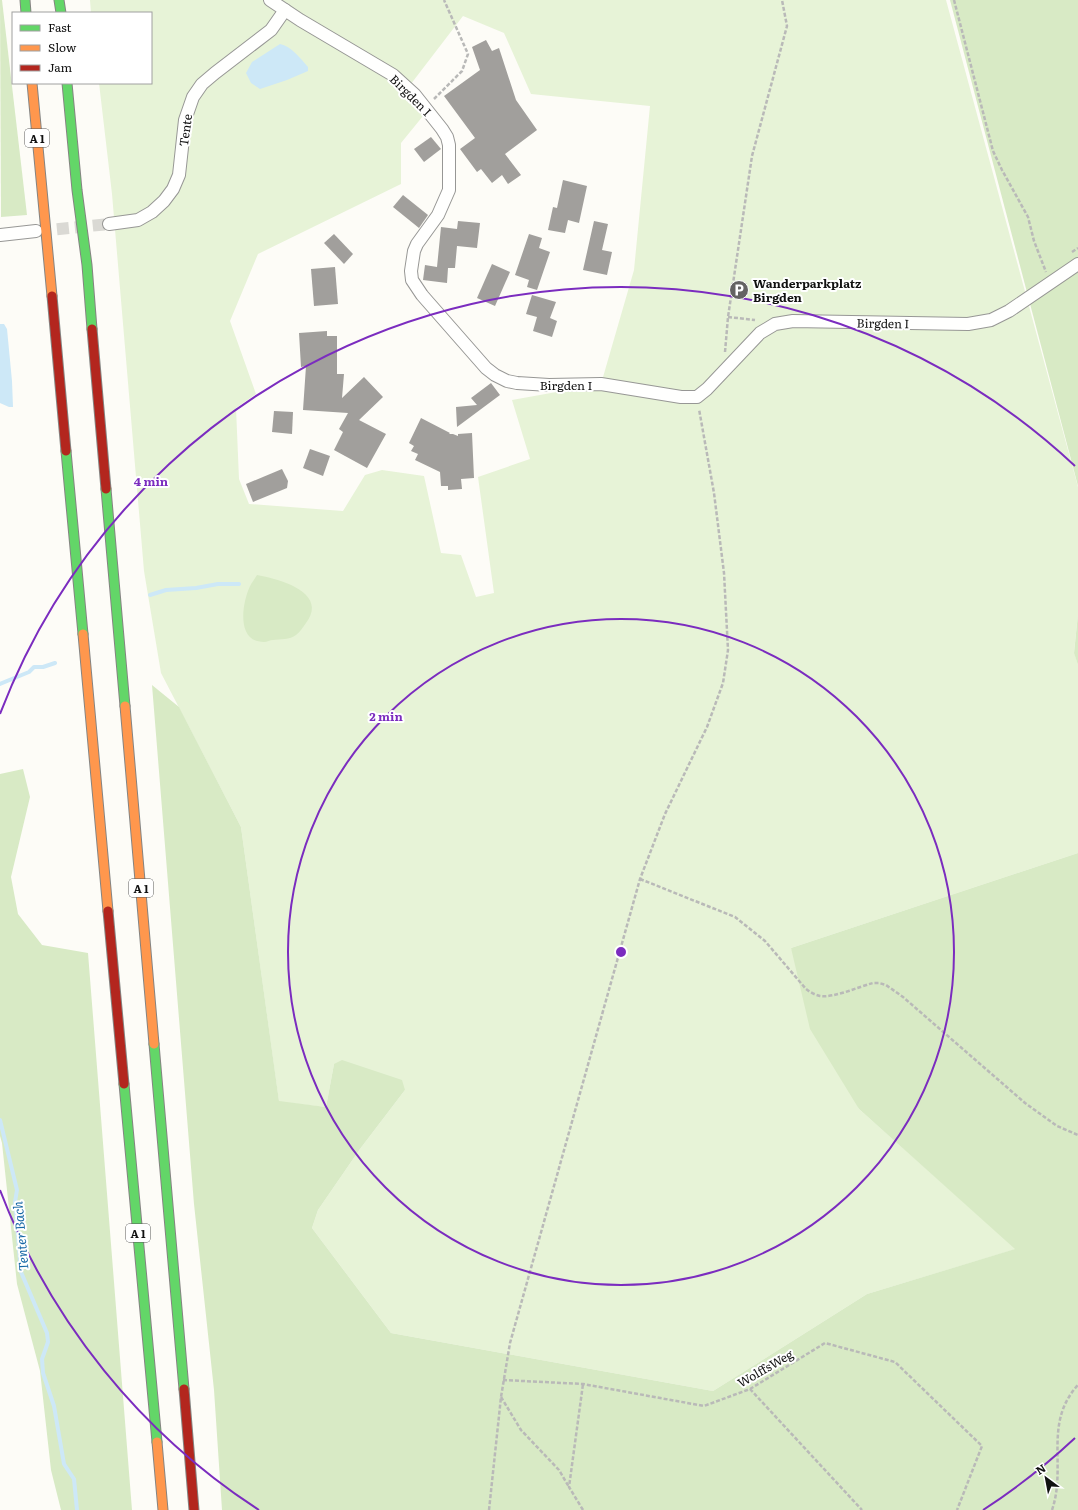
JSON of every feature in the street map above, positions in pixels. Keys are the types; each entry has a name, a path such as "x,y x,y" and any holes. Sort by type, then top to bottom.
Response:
{"highway":[{"path":"24,0 26,12"},
{"path":"59,0 61,12"},
{"name":"A 1","path":"32,84 163,1510"},
{"name":"A 1","path":"67,84 77,190 87,265 194,1510"}],"street":[{"name":"Birgden I","path":"270,0 392,75 425,107 447,137 450,156 449,190 438,215 417,244 414,251 411,271 412,280 422,295 486,368 495,376 507,381 549,385 601,384 680,397 697,397 722,374 754,339 767,328 775,324 793,321 926,324 982,323 1009,311 1045,277 1078,264"},
{"name":"Tente","path":"109,224 138,220 152,212 164,201 173,189 179,175 185,120 193,97 202,84 271,30 285,10"},
{"path":"0,235 36,232"}],"path":[{"path":"425,107 462,71 468,54 444,0"},
{"path":"722,374 728,317 752,156 787,26 782,0"},
{"path":"954,0 993,151 1028,217 1045,277"},
{"path":"1071,252 1078,248"},
{"path":"1045,277 1051,268"},
{"path":"728,317 754,321 761,318"},
{"path":"489,1510 501,1397 510,1343 640,879 665,814 712,713 723,683 727,660 728,632 724,573 714,493 697,397"},
{"path":"640,879 735,917 765,941 806,989 813,993 821,996 831,996 873,983 886,985 919,1010 1025,1103 1057,1126 1078,1135"},
{"name":"WolffsWeg","path":"504,1380 583,1384 704,1406 750,1389 825,1343 895,1362 982,1446 957,1510"},
{"path":"569,1487 583,1384"},
{"path":"1052,1510 1058,1483 1057,1432 1059,1419 1069,1396 1078,1384"},
{"path":"750,1389 862,1510"},
{"path":"501,1397 521,1430 559,1470 583,1510"}],"green space":[{"path":"0,0 2,0 27,215 1,217"},
{"path":"90,0 946,0 1078,487 1078,614 1074,652 1078,665 1078,853 791,948 859,1109 1016,1249 867,1294 713,1391 391,1333 312,1228 318,1210 360,1149 405,1090 334,1064 326,1107 279,1102 241,827 161,673 144,571 112,194 99,84 152,84 152,12 91,12","holes":["463,16 504,33 531,94 650,106 634,270 601,384 512,400 530,459 478,477 494,593 476,597 461,555 441,553 424,476 382,470 365,475 343,511 249,504 239,479 236,408 256,394 230,321 258,254 401,184 401,143 423,116 404,93"]},
{"path":"950,0 1078,0 1078,486"},
{"path":"257,575 277,580 298,589 306,595 311,603 311,612 306,623 294,637 264,642 255,640 249,636 245,630 243,614 244,606 249,589"},
{"path":"1078,614 1078,665 1074,653"},
{"path":"152,685 179,707 241,827 279,1101 326,1107 334,1064 342,1060 402,1080 405,1090 360,1149 318,1210 312,1228 391,1333 713,1391 867,1294 1015,1249 859,1109 810,1029 791,948 1078,853 1078,1510 222,1510 214,1390 194,1204"},
{"path":"23,769 30,797 11,877 18,914 42,945 88,953 132,1510 61,1510 51,1470 40,1371 17,1284 0,1136 0,774"}],"water":[{"path":"280,44 288,47 296,53 308,67 308,71 260,89 251,83 246,73 252,62"},
{"path":"0,324 4,324 7,329 13,407 0,403"}],"building":[{"path":"486,40 492,51 499,48 516,100 537,130 505,154 521,175 508,184 502,175 492,183 481,169 477,172 460,149 475,138 444,96 480,70 472,47"},
{"path":"431,137 441,149 424,162 414,149"},
{"path":"563,180 587,186 579,223 568,220 565,233 548,230 553,207 557,208"},
{"path":"403,195 428,215 419,228 393,207"},
{"path":"458,221 480,223 477,248 457,246 455,268 448,268 447,283 423,280 425,265 437,267 441,227 457,229"},
{"path":"594,221 608,224 602,250 612,252 607,275 583,270"},
{"path":"334,234 353,254 344,264 324,243"},
{"path":"529,234 542,238 539,248 550,252 537,290 527,287 529,280 515,275"},
{"path":"492,264 510,272 495,306 477,298"},
{"path":"335,267 338,304 314,306 311,269"},
{"path":"532,295 556,302 550,318 557,321 552,337 533,331 537,317 526,314"},
{"path":"327,331 327,336 337,336 337,374 344,374 342,398 364,377 383,397 359,420 386,434 367,468 334,450 343,432 339,429 348,413 303,410 306,366 301,367 299,333"},
{"path":"491,383 500,395 457,427 456,407 477,405 471,398"},
{"path":"274,411 293,412 292,434 272,432"},
{"path":"421,418 450,433 449,434 458,436 458,434 472,433 474,478 461,479 462,489 448,490 448,486 441,486 440,472 415,460 418,454 411,451 414,446 409,443"},
{"path":"310,449 330,456 323,476 303,468"},
{"path":"282,469 288,481 287,488 253,502 246,484"}],"waterway":[{"path":"150,595 166,590 196,588 218,584 239,584"},
{"path":"0,684 29,672 34,667 43,667 55,663"},
{"name":"Tenter Bach","path":"0,1120 17,1190 15,1202 21,1272 47,1333 48,1342 42,1359 43,1373 54,1406 64,1464 74,1479 77,1510"}],"tunnel":[{"path":"39,231 109,224"}],"traffic: fast":[{"path":"25,0 26,12"},
{"path":"59,0 61,12"},
{"path":"67,84 77,190 87,265 92,329"},
{"path":"66,451 83,634"},
{"path":"106,489 125,706"},
{"path":"154,1044 184,1389"},
{"path":"124,1084 157,1442"}],"traffic: slow":[{"path":"32,84 52,296"},
{"path":"83,634 108,911"},
{"path":"125,706 154,1044"},
{"path":"157,1442 163,1510"}],"traffic: jam":[{"path":"52,296 66,451"},
{"path":"92,329 106,489"},
{"path":"108,911 124,1084"},
{"path":"184,1389 194,1510"}],"place":[{"name":"Wanderparkplatz Birgden","path":"739,290"}]}
